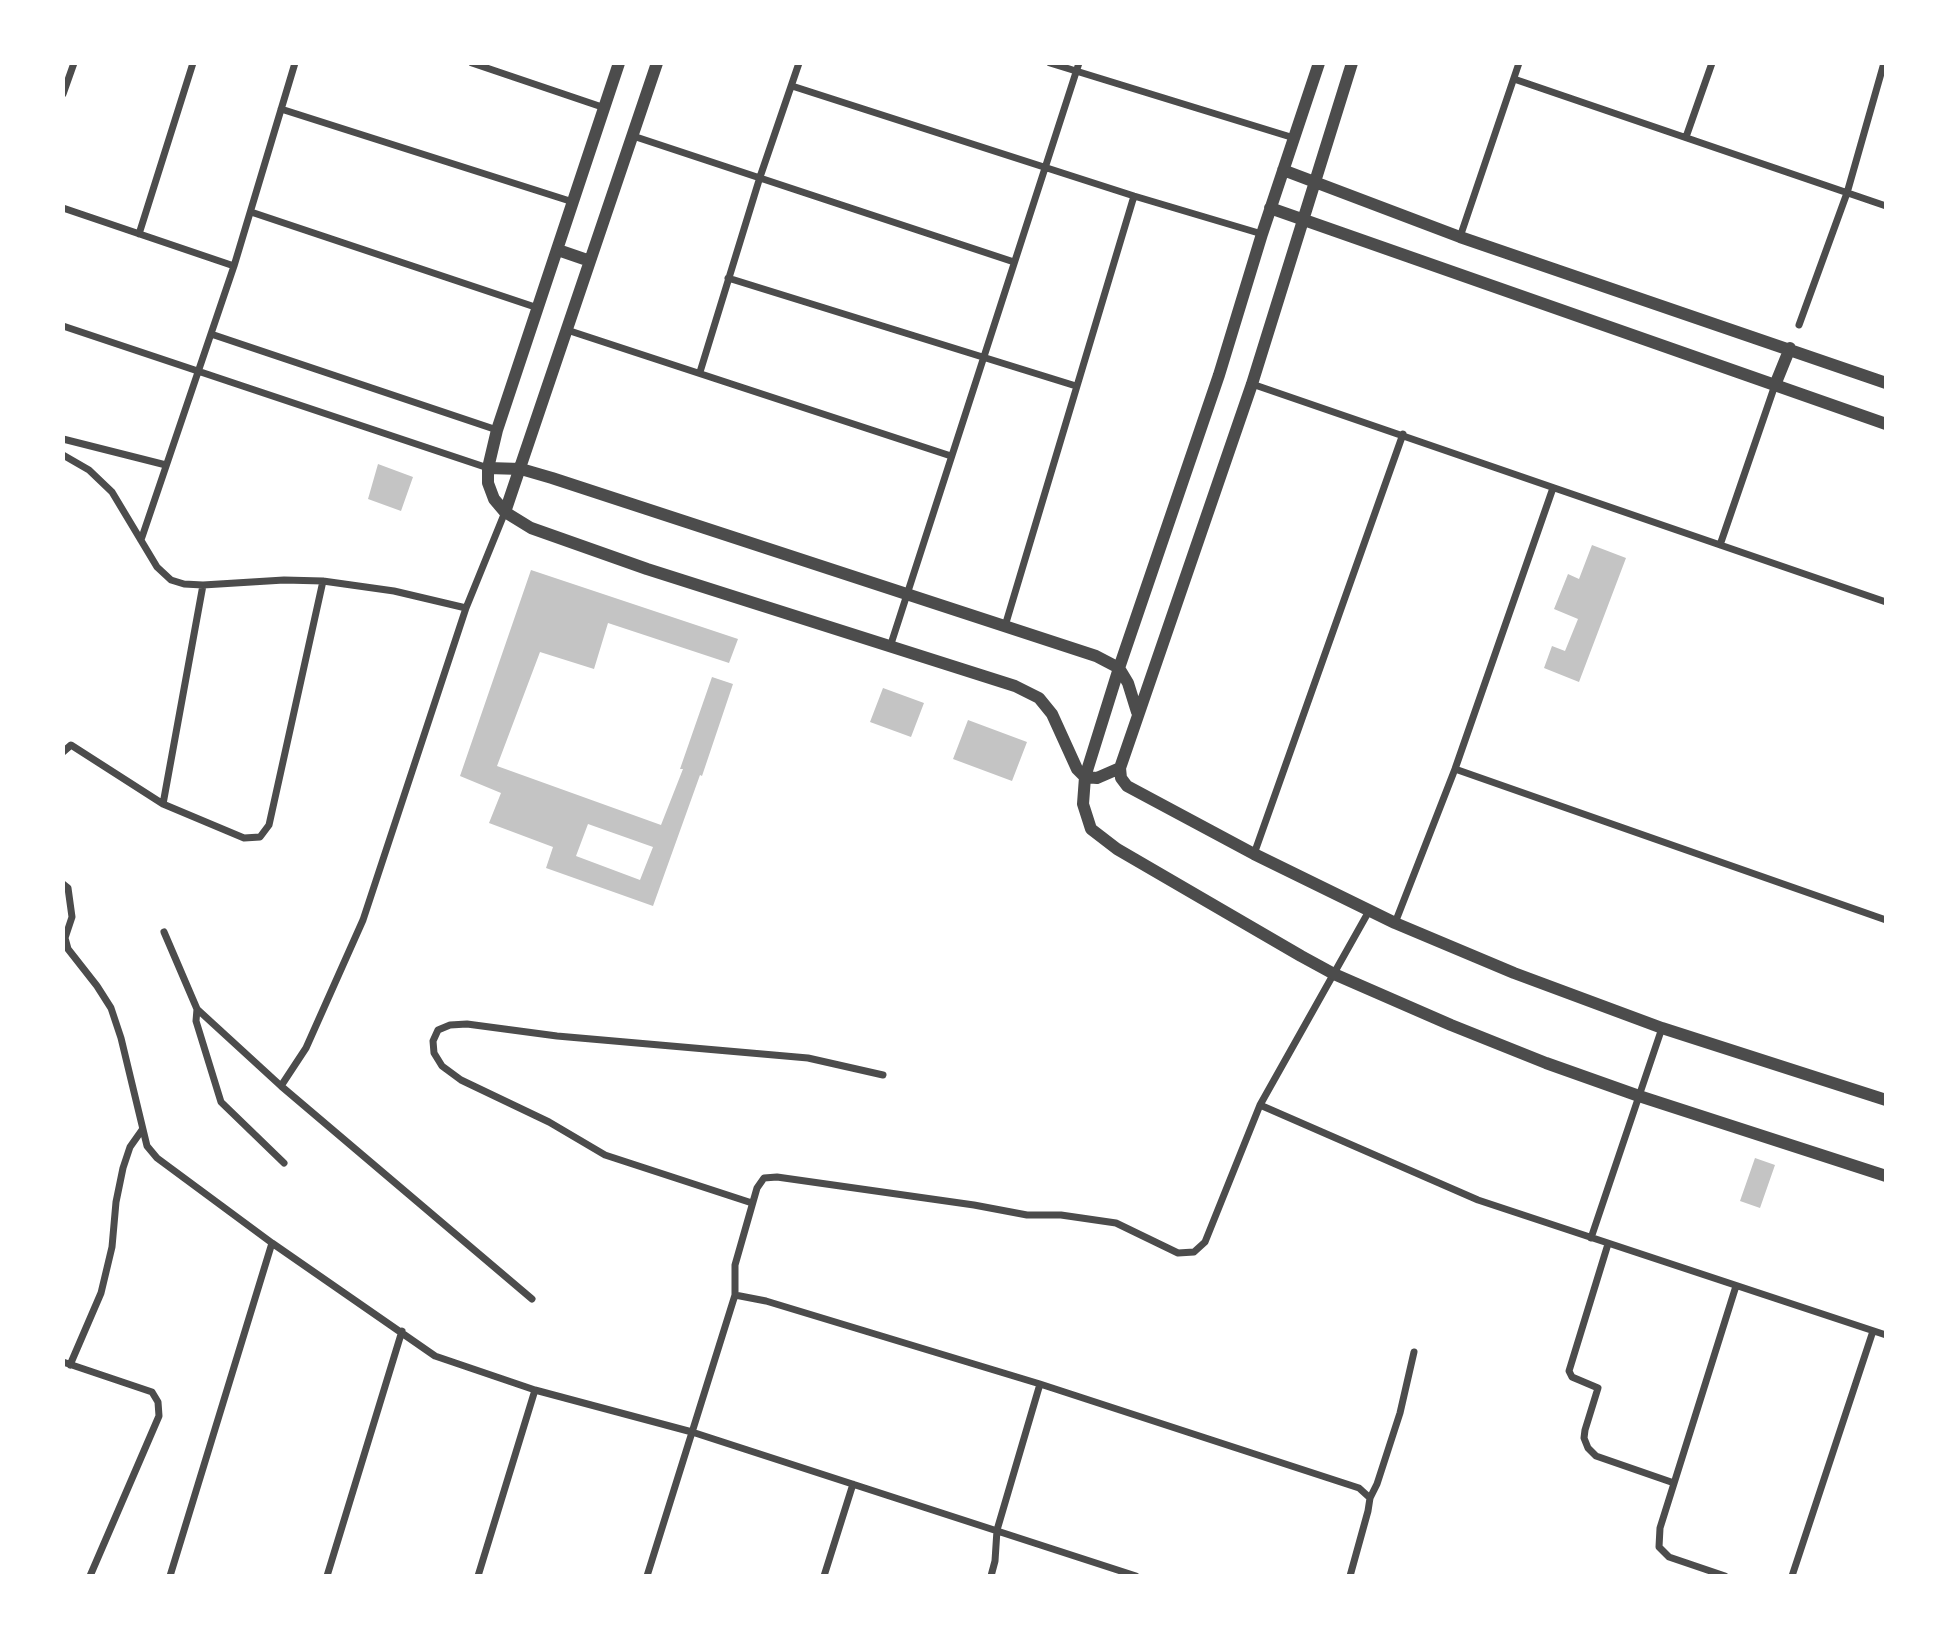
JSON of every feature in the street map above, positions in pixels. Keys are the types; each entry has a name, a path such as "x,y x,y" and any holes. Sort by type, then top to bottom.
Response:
{"street":[{"path":"139,234 193,63"},
{"path":"141,540 234,266 295,63"},
{"path":"472,63 491,66 605,108"},
{"path":"619,63 497,430 488,468 488,483 494,499 505,512 531,528 647,569 1015,686 1038,698 1052,714 1077,769 1085,777 1097,778 1120,768"},
{"path":"281,1086 306,1048 363,920 466,608 521,470 657,63"},
{"path":"700,372 760,177 799,63"},
{"path":"1050,63 1294,138"},
{"path":"890,647 1079,63"},
{"path":"1319,63 1270,208 1219,375 1119,668 1085,777 1083,804 1091,829 1152,869 1334,974 1486,1040 1639,1096 1886,1176"},
{"path":"1352,63 1252,384 1137,712 1120,768 1121,778 1127,786 1254,854 1369,911 1514,974 1662,1028 1886,1100"},
{"path":"1460,236 1519,63"},
{"path":"1686,137 1712,63"},
{"path":"1799,325 1847,193 1884,63"},
{"path":"63,65 73,66 63,94"},
{"path":"1514,79 1886,206"},
{"path":"792,86 1134,196 1262,234"},
{"path":"281,109 573,202"},
{"path":"634,135 1014,262"},
{"path":"1283,170 1460,236 1886,383"},
{"path":"1005,626 1134,196"},
{"path":"63,208 234,266"},
{"path":"1270,208 1886,424"},
{"path":"251,212 539,308"},
{"path":"558,250 590,261"},
{"path":"728,278 1076,386"},
{"path":"63,326 488,468 521,470 563,481 1096,656 1119,668 1128,683 1137,712"},
{"path":"567,330 951,456"},
{"path":"211,334 497,430"},
{"path":"1720,545 1790,348"},
{"path":"1252,384 1886,602"},
{"path":"1254,854 1403,434"},
{"path":"63,439 166,465"},
{"path":"63,455 89,470 112,492 157,566 170,580 203,585 323,580 394,591 466,608"},
{"path":"1395,923 1455,768 1553,488"},
{"path":"63,752 71,745 163,804 244,838 260,837 269,825 323,580"},
{"path":"163,804 203,585"},
{"path":"1455,768 1886,920"},
{"path":"63,884 68,888 72,917 65,938 68,949 111,1008 121,1038 147,1146 158,1158 272,1243 435,1356 535,1390 692,1432 1136,1576"},
{"path":"647,1576 735,1295 735,1265 757,1188 764,1178 777,1177 1027,1215 1061,1214 1116,1223 1178,1253 1194,1252 1205,1242 1260,1105 1369,911"},
{"path":"164,932 197,1009 281,1086 532,1299"},
{"path":"197,1009 196,1021 221,1102 284,1163"},
{"path":"752,1203 605,1155 549,1122 461,1080 442,1066 434,1053 433,1041 438,1030 467,1024 557,1036 727,1049 808,1058 883,1075"},
{"path":"1591,1238 1662,1028"},
{"path":"1260,1105 1478,1200 1886,1335"},
{"path":"90,1576 159,1416 158,1402 152,1392 67,1364 101,1293 112,1247 116,1202 123,1168 131,1147 142,1130"},
{"path":"170,1576 272,1243"},
{"path":"1608,1244 1569,1371 1572,1377 1598,1388 1584,1438 1588,1448 1596,1456 1674,1483"},
{"path":"1725,1576 1669,1557 1659,1546 1660,1528 1736,1286"},
{"path":"735,1295 765,1301 1040,1384 1359,1488 1370,1498"},
{"path":"327,1576 402,1331"},
{"path":"1792,1576 1873,1331"},
{"path":"1350,1576 1370,1498 1400,1413 1414,1352"},
{"path":"990,1576 995,1561 997,1530 1040,1384"},
{"path":"478,1576 535,1390"},
{"path":"824,1576 853,1485"}],"building":[{"path":"378,464 413,477 401,511 368,499"},
{"path":"1592,545 1626,558 1579,682 1544,668 1552,646 1565,651 1578,619 1554,609 1568,574 1579,579"},
{"path":"531,570 738,639 729,663 608,623 594,669 540,652 497,766 661,825 683,769 680,769 712,677 733,684 653,906 546,868 553,847 489,823 501,793 460,776","holes":["588,824 653,847 640,880 576,856"]},
{"path":"883,688 924,703 911,737 870,722"},
{"path":"968,720 1027,742 1012,781 953,759"},
{"path":"1755,1158 1775,1165 1760,1208 1740,1201"}]}
